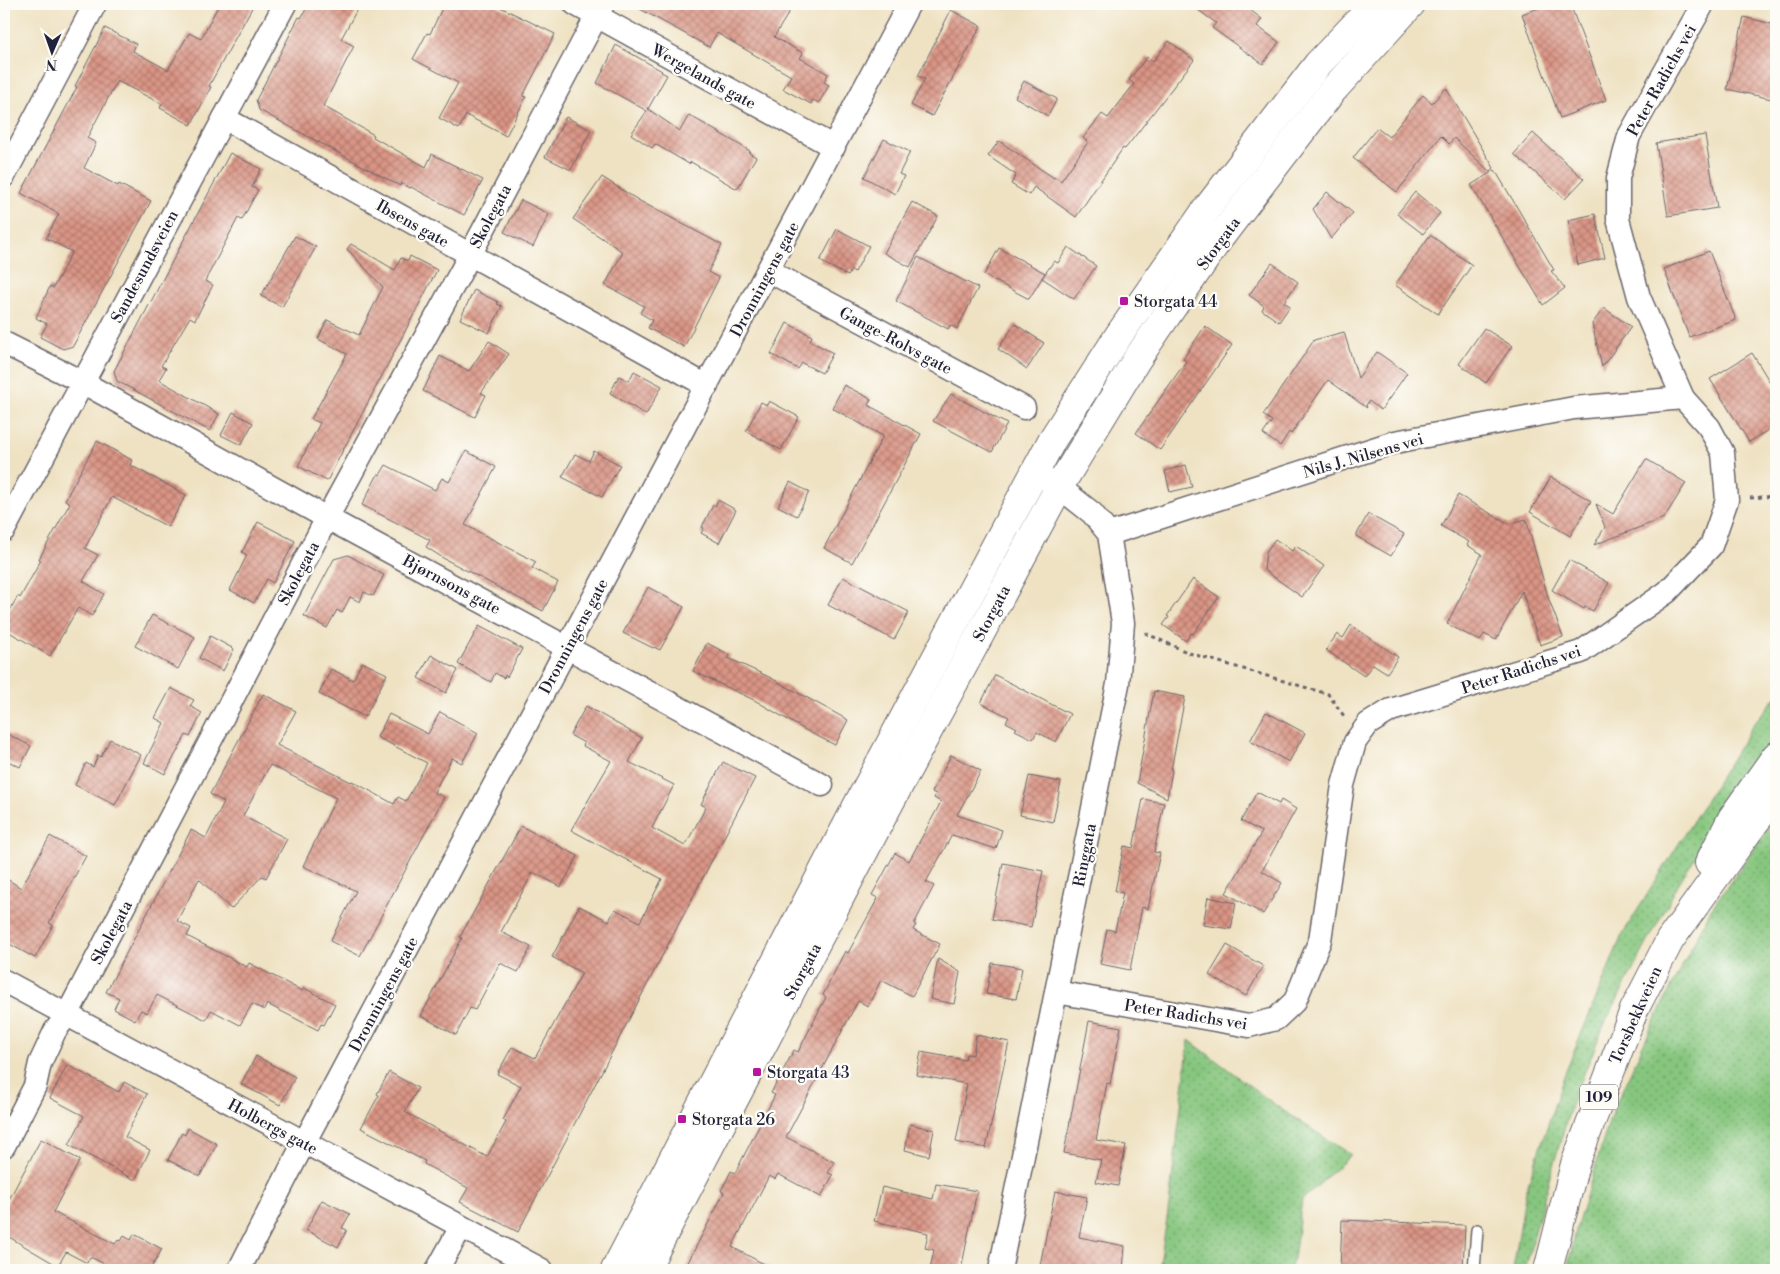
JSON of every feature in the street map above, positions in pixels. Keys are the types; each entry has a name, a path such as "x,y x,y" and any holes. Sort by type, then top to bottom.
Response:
{"street":[{"path":"4,176 95,4"},
{"name":"Sandesundsveien","path":"4,530 285,4"},
{"name":"Wergelands gate","path":"575,4 600,10 834,147"},
{"name":"Dronningens gate","path":"239,1270 304,1142 567,646 769,271 909,4"},
{"name":"Storgata","path":"615,1270 1034,472 1120,335 1206,210 1318,64 1375,4"},
{"name":"Storgata","path":"646,1270 876,828 1059,487 1136,359 1218,240 1333,90 1411,4"},
{"name":"Peter Radichs vei","path":"1056,992 1249,1026 1276,1019 1295,1001 1320,940 1343,786 1355,742 1368,724 1391,710 1581,652 1667,592 1711,546 1727,500 1723,452 1709,427 1683,398 1639,297 1618,219 1618,178 1629,136 1704,4"},
{"name":"Skolegata","path":"4,1146 35,1086 40,1062 55,1031 67,1015 327,518 600,10"},
{"name":"Ibsens gate","path":"224,118 707,386"},
{"name":"Gange-Rolvs gate","path":"769,271 1024,408"},
{"name":"Bjørnsons gate","path":"4,343 82,382 327,518 822,785"},
{"name":"Nils J. Nilsens vei","path":"1110,534 1396,442 1574,408 1683,398"},
{"path":"1034,472 1059,487 1092,513 1110,534"},
{"name":"Ringgata","path":"1000,1270 1118,684 1123,623 1110,534"},
{"name":"Torsbekkveien","path":"1675,934 1732,818 1776,756"},
{"name":"Torsbekkveien","path":"1548,1270 1575,1164 1634,1010 1670,940 1776,796"},
{"name":"Holbergs gate","path":"4,981 542,1270"},
{"path":"437,1270 461,1227"}],"lane":[{"path":"1474,1270 1477,1230"}],"path":[{"path":"1123,623 1189,653 1328,694 1342,712 1355,742"}],"green space":[{"path":"1776,697 1776,737 1755,764 1680,881 1604,1025 1571,1106 1525,1270 1513,1270 1526,1190 1564,1076 1622,935 1754,723"},
{"path":"1776,818 1776,1270 1567,1270 1577,1226 1612,1112 1655,1019 1711,909"},
{"path":"1189,1040 1278,1107 1351,1155 1302,1200 1294,1258 1289,1270 1159,1270 1169,1205"}],"building":[{"path":"219,4 254,4 209,86 211,87 191,125 160,108 162,104 117,81 87,138 96,143 84,168 151,201 73,346 63,349 40,337 47,324 36,318 50,286 53,288 72,252 46,238 59,214 21,193 77,87 75,86 105,28 136,44 133,51 168,70 189,33 201,39"},
{"path":"309,4 360,4 341,39 354,46 323,106 426,167 432,154 483,180 464,215 411,187 401,183 400,186 259,110 256,100 299,17 301,18"},
{"path":"444,4 494,4 555,34 523,96 526,97 506,136 466,115 459,129 439,118 458,83 413,59 427,33 430,34"},
{"path":"631,4 794,4 774,37 803,53 800,58 828,74 824,82 829,85 819,103 813,100 811,104 783,89 791,76 717,33 709,47"},
{"path":"1190,4 1242,4 1262,19 1257,26 1279,42 1263,64 1212,28 1216,23"},
{"path":"1550,4 1570,4 1606,100 1560,118 1522,14"},
{"path":"951,10 981,26 932,116 911,105 925,79 918,76"},
{"path":"1744,17 1776,25 1776,100 1727,89"},
{"path":"1169,41 1194,60 1125,149 1123,148 1076,217 1034,187 1029,195 1011,184 1016,175 988,156 999,141 1061,181 1088,142 1083,138 1102,114 1108,118 1134,84 1129,80 1147,57 1153,61"},
{"path":"616,45 667,75 648,109 680,131 689,115 750,151 749,153 756,157 737,189 691,162 689,164 655,144 652,148 631,134 647,111 597,83"},
{"path":"1024,81 1057,99 1048,116 1015,97"},
{"path":"1446,88 1494,168 1490,172 1454,138 1449,144 1441,136 1397,192 1353,158 1377,128 1389,137 1423,95 1432,103"},
{"path":"566,117 591,130 571,170 545,157"},
{"path":"1533,133 1584,179 1565,199 1514,154"},
{"path":"1705,135 1717,208 1668,216 1656,143"},
{"path":"884,139 910,152 899,174 904,176 895,194 864,177"},
{"path":"230,153 261,169 252,187 258,190 242,220 238,218 205,281 213,285 195,320 190,317 161,366 166,368 159,380 219,414 210,431 117,381 114,371"},
{"path":"1495,170 1554,270 1551,271 1565,288 1543,305 1471,185"},
{"path":"602,177 638,200 722,245 708,272 719,278 684,347 648,328 652,320 640,313 644,306 605,285 623,252 573,219"},
{"path":"1327,192 1353,213 1331,239 1313,209"},
{"path":"1415,192 1440,213 1423,234 1397,214"},
{"path":"521,200 549,214 533,247 504,232"},
{"path":"912,202 938,216 910,267 884,253"},
{"path":"1595,214 1605,258 1578,265 1568,220"},
{"path":"837,229 869,246 855,272 851,270 848,276 820,261"},
{"path":"1430,235 1472,265 1438,314 1395,285"},
{"path":"295,236 316,247 282,307 261,296"},
{"path":"351,244 395,270 401,258 408,261 410,256 437,270 327,481 298,466 320,423 311,419 347,354 318,339 327,320 359,335 383,287 347,249"},
{"path":"1068,247 1096,266 1074,299 1042,278 1054,261 1058,263"},
{"path":"999,248 1045,273 1029,299 984,275"},
{"path":"1709,251 1736,320 1689,337 1664,269"},
{"path":"918,257 978,288 957,329 950,325 948,329 896,301"},
{"path":"1272,263 1298,282 1284,302 1290,306 1279,322 1262,310 1264,306 1249,295"},
{"path":"474,290 502,306 489,333 460,319"},
{"path":"1604,308 1631,327 1602,367 1592,324"},
{"path":"787,323 812,336 810,341 833,353 822,373 802,363 798,369 771,354"},
{"path":"1015,324 1044,343 1027,369 998,349"},
{"path":"1205,326 1232,345 1160,450 1136,433 1186,361 1183,359"},
{"path":"1484,328 1512,346 1486,383 1459,364"},
{"path":"1344,332 1358,378 1377,352 1407,373 1381,410 1369,401 1366,405 1367,408 1328,380 1291,434 1289,432 1280,446 1263,434 1272,421 1263,415 1314,340"},
{"path":"489,341 509,354 481,393 486,395 475,417 423,391 440,356 469,371"},
{"path":"1752,353 1776,392 1776,425 1749,442 1710,379"},
{"path":"634,371 662,386 646,415 610,393 619,376 629,381"},
{"path":"844,385 871,399 868,405 921,434 852,563 824,548 883,436 832,408"},
{"path":"951,394 1007,424 992,452 933,421"},
{"path":"769,401 799,417 781,450 746,431 761,402 767,405"},
{"path":"233,412 253,423 241,445 221,435"},
{"path":"97,441 132,460 130,465 186,495 168,527 112,497 85,548 98,555 83,581 104,594 92,616 78,608 50,656 4,629 4,620 18,596 20,598 41,560 39,559 70,503 65,500"},
{"path":"466,451 496,467 465,525 536,562 532,568 558,582 543,611 443,558 426,547 430,540 362,505 378,474 380,475 386,465 435,490 442,478 449,482"},
{"path":"594,451 620,465 602,497 562,477 575,454 589,461"},
{"path":"1646,459 1686,483 1664,518 1594,545 1605,527 1596,504 1613,514"},
{"path":"1186,465 1192,487 1170,492 1165,471"},
{"path":"1551,477 1591,501 1570,536 1530,512"},
{"path":"790,482 809,492 797,516 778,506"},
{"path":"1458,495 1509,524 1526,519 1548,597 1563,637 1540,645 1522,591 1496,640 1484,634 1480,641 1447,624 1482,554 1467,545 1469,542 1441,526"},
{"path":"718,500 736,510 719,543 701,533 713,505 715,506"},
{"path":"1368,514 1404,534 1391,556 1356,536"},
{"path":"258,522 295,541 273,583 267,579 254,603 230,590 247,555 242,552"},
{"path":"1275,539 1292,551 1296,546 1324,566 1302,597 1264,570 1266,552"},
{"path":"348,555 384,575 373,596 364,592 360,602 350,597 342,613 337,610 327,628 304,616 334,559"},
{"path":"1569,560 1609,583 1593,611 1585,607 1584,609 1552,590"},
{"path":"843,577 909,612 894,640 828,605"},
{"path":"1193,579 1219,597 1186,641 1163,625 1169,617 1167,616"},
{"path":"648,587 684,607 660,650 623,633"},
{"path":"152,615 195,637 178,669 135,646"},
{"path":"1351,625 1398,657 1387,673 1373,664 1364,676 1326,650 1337,634 1343,638"},
{"path":"479,626 522,649 507,677 505,675 504,678 495,673 491,682 458,664"},
{"path":"210,636 234,649 223,671 199,658"},
{"path":"707,643 730,655 728,658 769,677 848,720 835,745 756,701 693,671"},
{"path":"431,655 458,670 446,693 418,678"},
{"path":"362,662 387,674 365,717 319,694 331,669 353,680"},
{"path":"995,675 1070,714 1056,742 1037,732 1033,739 1015,730 1017,728 1006,722 1009,717 981,703"},
{"path":"171,688 194,700 190,706 202,713 190,737 186,735 165,774 144,763 164,723 155,718"},
{"path":"1154,691 1185,697 1167,798 1137,783"},
{"path":"263,694 296,711 277,745 352,781 394,804 398,797 406,801 427,763 377,737 389,714 428,734 440,712 478,733 462,763 452,758 434,792 444,797 360,956 330,941 356,891 303,866 336,798 270,765 243,816 287,839 266,878 262,876 231,909 199,879 177,921 191,928 187,936 247,967 249,963 302,991 304,988 335,1004 324,1025 321,1024 318,1030 267,1004 264,1010 252,1004 240,1025 211,1010 206,1020 157,995 147,1013 141,1010 135,1020 114,1009 119,998 106,992 191,830 206,838 224,802 210,794"},
{"path":"586,706 642,738 629,762 674,785 652,828 685,846 706,807 701,804 723,762 755,778 518,1232 460,1202 468,1188 424,1164 425,1161 361,1128 389,1072 418,1088 405,1112 487,1157 506,1122 503,1120 521,1086 497,1074 512,1047 535,1058 582,973 552,957 579,906 609,921 615,909 640,922 662,879 571,830 611,761 583,746 584,743 570,735"},
{"path":"1266,712 1305,733 1289,762 1250,741"},
{"path":"4,732 31,746 20,767 4,759"},
{"path":"110,739 141,755 115,805 75,785 86,763 93,767 98,755 101,757"},
{"path":"951,755 981,771 957,815 1002,830 996,849 952,835 926,882 934,886 914,924 916,925 913,930 940,944 912,996 881,980 868,1006 858,1001 786,1137 834,1162 828,1173 833,1175 821,1197 778,1174 775,1179 769,1176 732,1247 775,1270 684,1270 724,1193 721,1191 731,1171 735,1173 775,1095 771,1093 794,1050 798,1052 826,997 823,995 845,951 848,953 878,898 872,895 895,853 909,861 941,802 934,798 936,794 932,792"},
{"path":"1029,776 1061,782 1053,822 1020,815"},
{"path":"1257,792 1279,804 1281,800 1296,809 1262,871 1282,883 1263,914 1226,893 1262,832 1241,821"},
{"path":"1143,799 1164,803 1154,852 1160,853 1148,909 1142,907 1130,970 1100,964 1107,929 1115,931 1123,893 1115,891 1124,846 1133,848"},
{"path":"521,826 578,856 561,887 533,872 501,932 531,947 518,972 500,963 475,1010 470,1008 456,1035 421,1016 462,938 460,937"},
{"path":"50,836 86,856 49,923 53,925 35,958 4,941 4,877 21,888"},
{"path":"1003,863 1043,871 1031,927 992,919"},
{"path":"1208,897 1236,903 1231,929 1203,925"},
{"path":"1227,945 1263,966 1246,996 1209,975"},
{"path":"938,959 960,972 954,1004 930,999"},
{"path":"992,963 1022,968 1016,999 986,994"},
{"path":"1089,1021 1121,1027 1110,1084 1107,1083 1096,1140 1126,1145 1118,1186 1096,1182 1101,1160 1064,1153"},
{"path":"976,1035 1009,1042 986,1148 956,1142 967,1084 916,1075 921,1052 965,1060 966,1054 973,1055"},
{"path":"256,1056 295,1077 280,1105 241,1084"},
{"path":"67,1065 119,1092 124,1082 147,1094 125,1137 150,1150 135,1180 69,1145 84,1116 50,1098"},
{"path":"910,1124 934,1130 929,1156 905,1150"},
{"path":"188,1128 217,1144 200,1176 168,1160 182,1133 185,1135"},
{"path":"41,1139 80,1160 53,1212 115,1244 118,1240 121,1241 124,1236 131,1240 134,1234 162,1249 150,1270 117,1270 90,1257 87,1263 66,1252 58,1266 4,1234 4,1209"},
{"path":"936,1184 977,1191 961,1270 930,1270 934,1250 925,1248 928,1233 874,1221 882,1187 933,1199"},
{"path":"1055,1191 1087,1197 1079,1237 1125,1246 1123,1270 1039,1270"},
{"path":"322,1200 350,1214 342,1228 347,1230 338,1247 306,1230"},
{"path":"1342,1220 1465,1225 1463,1270 1340,1270"}],"place":[{"name":"Storgata 44","path":"1124,301"},
{"name":"Storgata 43","path":"757,1072"},
{"name":"Storgata 26","path":"682,1119"}]}
